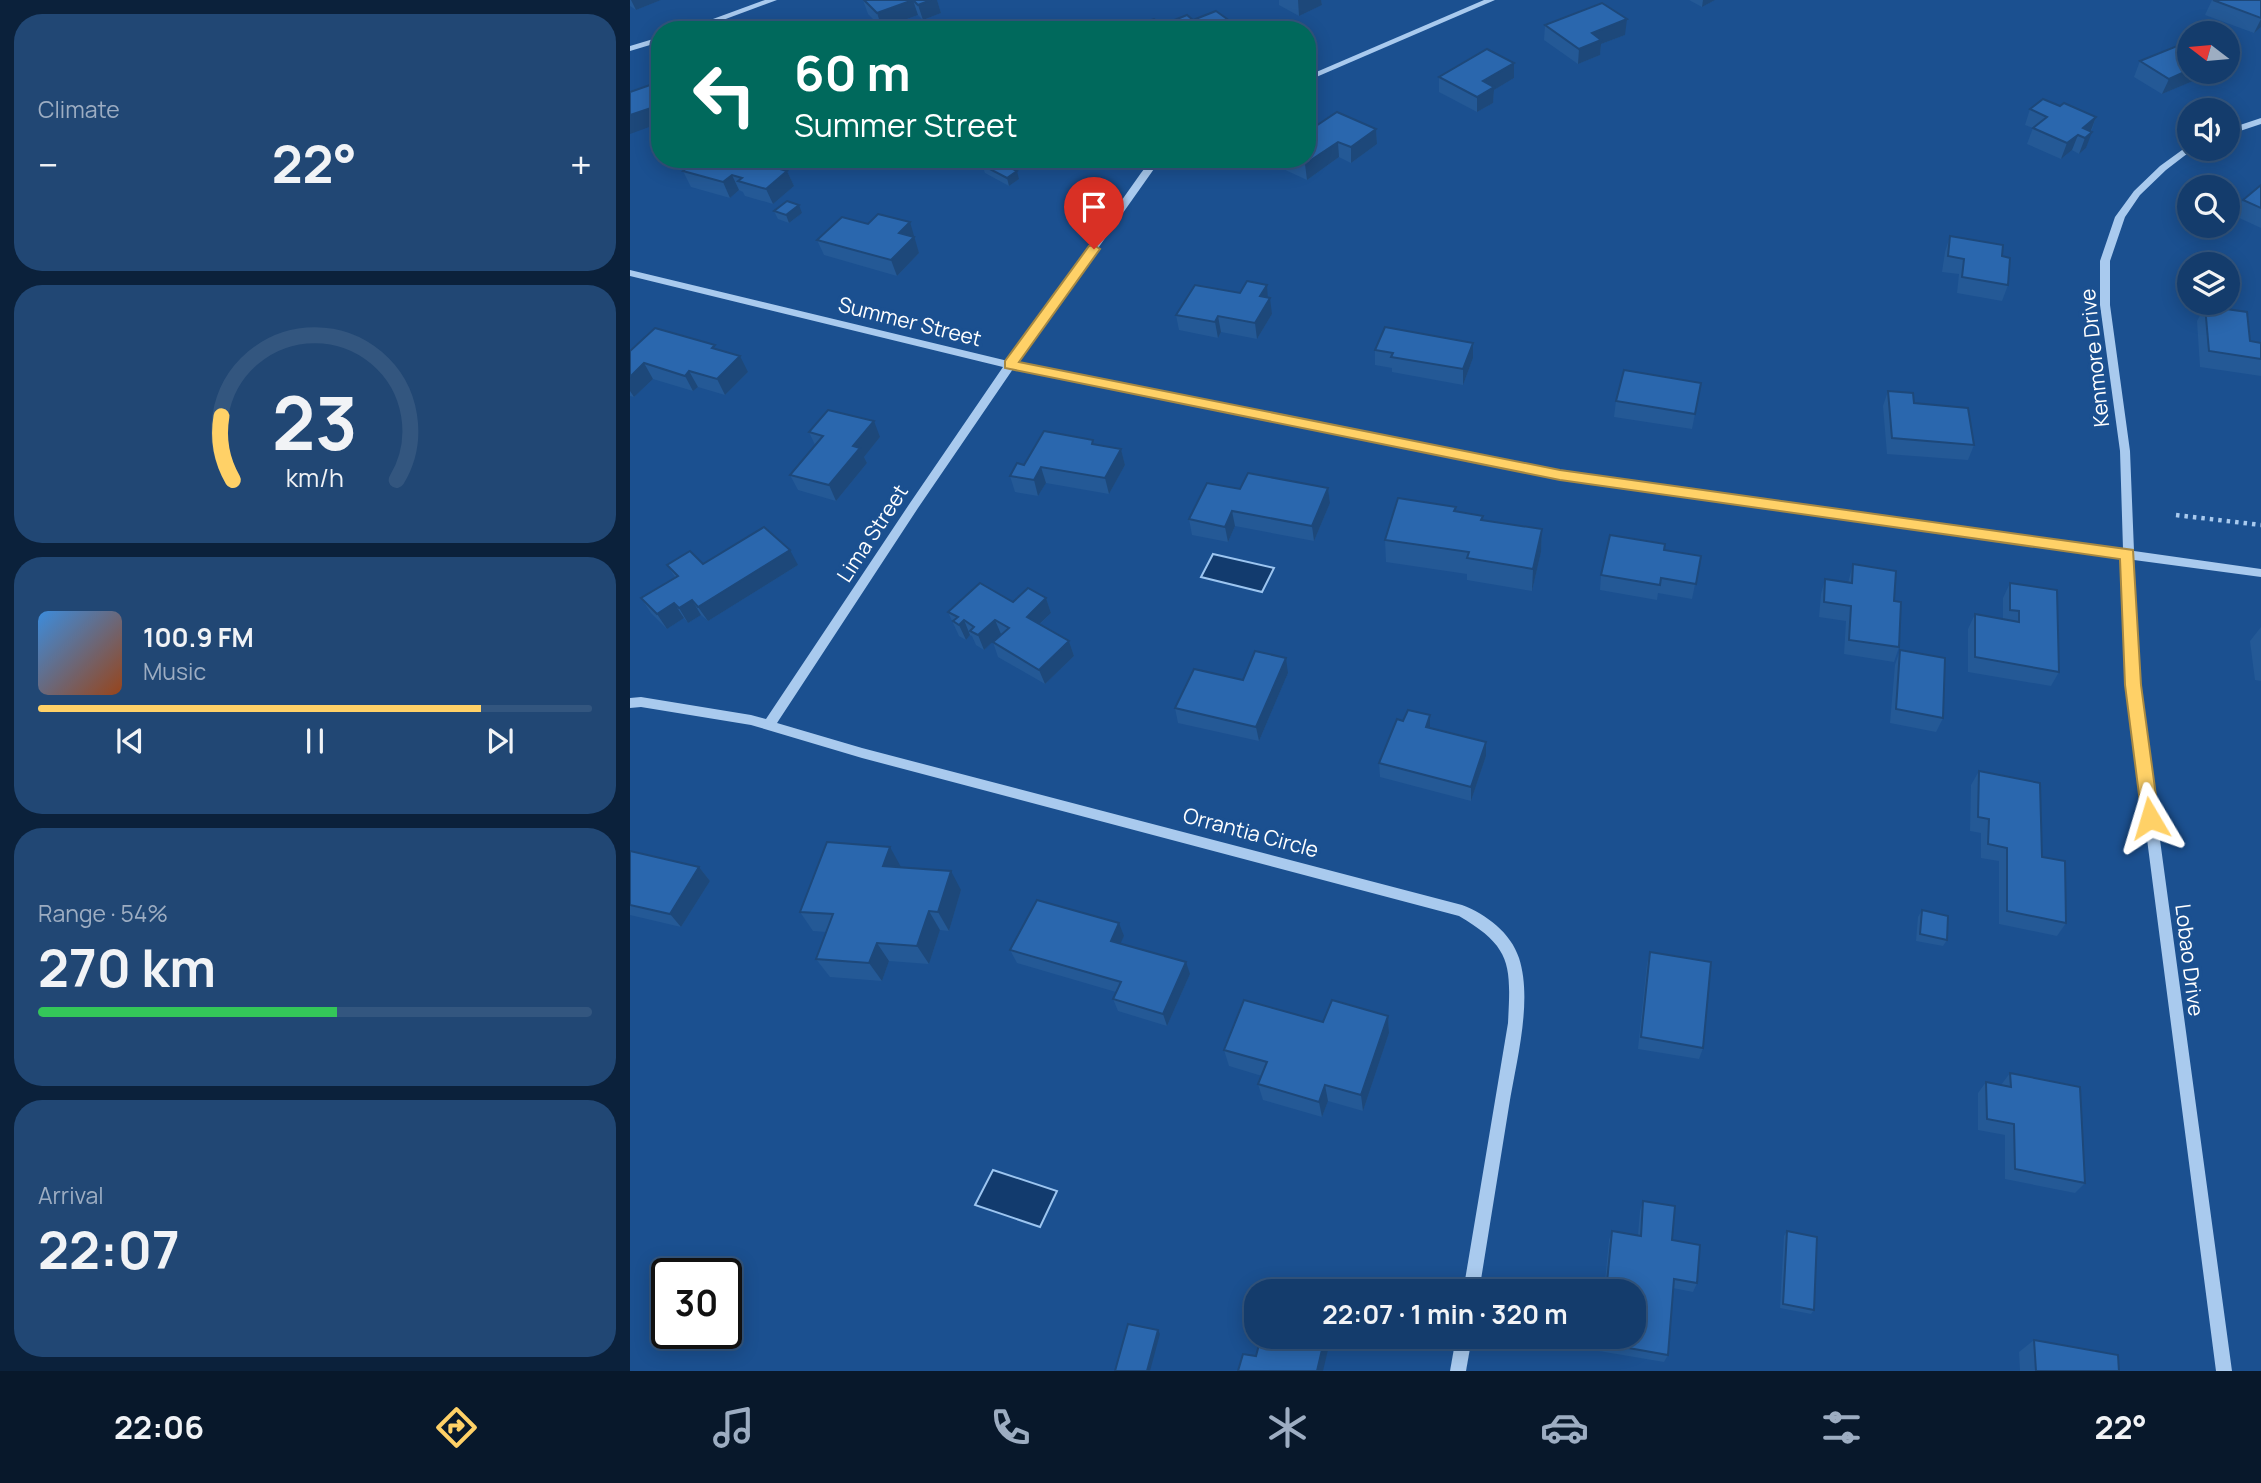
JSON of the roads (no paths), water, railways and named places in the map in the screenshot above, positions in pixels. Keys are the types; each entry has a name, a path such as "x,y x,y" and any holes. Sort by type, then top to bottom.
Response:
{"street":[{"path":"713,21 773,0"},
{"path":"1316,75 1492,0"},
{"path":"630,49 651,42"},
{"path":"2240,128 2261,121"},
{"name":"Kenmore Drive","path":"2128,554 2124,451 2105,305 2105,261 2120,217 2137,193 2177,157"},
{"name":"Lima Street","path":"769,725 962,431 1094,249 1130,191 1149,168"},
{"name":"Summer Street","path":"630,273 1010,365 1560,475 2261,573"},
{"name":"Lobao Drive","path":"2128,554 2133,685 2224,1371"},
{"name":"Orrantia Circle","path":"630,703 710,712 769,725 862,753 1462,911 1491,926 1509,947 1518,978 1516,1023 1473,1279"},
{"path":"1458,1371 1462,1349"}],"water":[{"path":"1213,554 1274,568 1262,592 1201,577"},
{"path":"993,1170 1057,1191 1040,1227 975,1205"}]}
